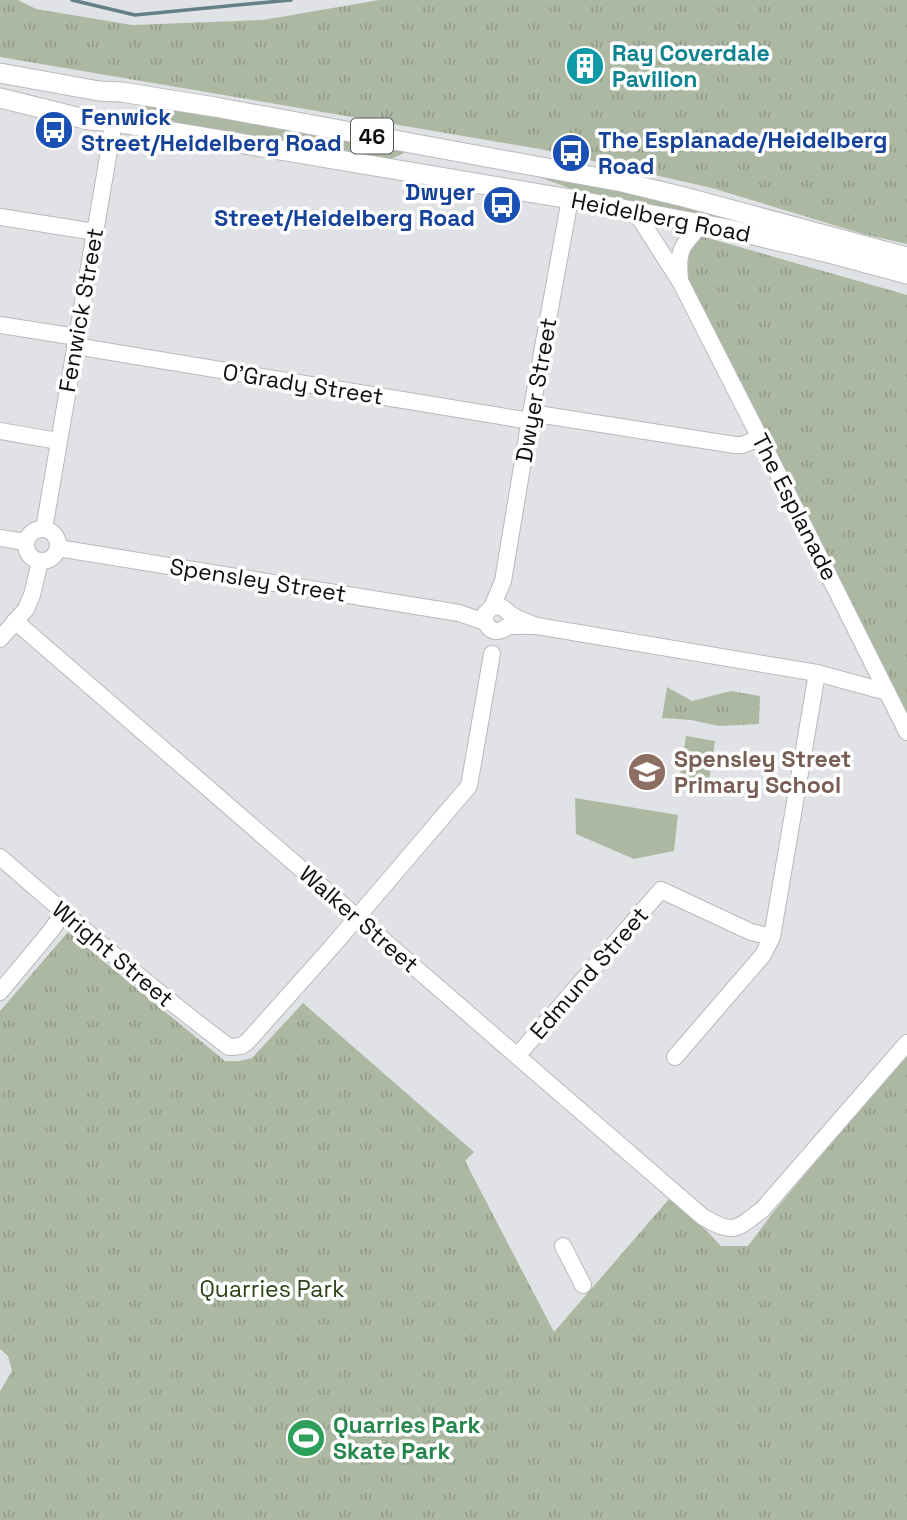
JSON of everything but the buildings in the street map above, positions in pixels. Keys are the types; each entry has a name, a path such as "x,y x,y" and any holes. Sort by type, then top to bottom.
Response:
{"main road":[{"name":"Heidelberg Road","path":"0,73 418,144 647,188 907,257"},
{"name":"Fenwick Street","path":"114,122 121,92"},
{"name":"Heidelberg Road","path":"4,102 89,120 570,199 702,224 907,274"},
{"path":"412,173 418,144"}],"street":[{"name":"Fenwick Street","path":"44,529 114,122"},
{"name":"Dwyer Street","path":"498,615 570,199"},
{"name":"The Esplanade","path":"635,212 681,283 907,732"},
{"path":"0,216 95,232"},
{"name":"The Esplanade","path":"681,283 678,260 683,245 702,224"},
{"name":"O'Grady Street","path":"0,325 76,342 531,417 735,445 761,438"},
{"path":"0,431 58,441"},
{"path":"44,529 53,534 58,548 49,559 40,561 30,557 26,542 34,531 44,529"},
{"path":"0,538 26,542"},
{"name":"Spensley Street","path":"58,548 459,613 498,615 537,626 817,673 887,692"},
{"path":"0,639 30,603 40,561"},
{"name":"Walker Street","path":"15,621 727,1239 734,1235 748,1234 762,1210 907,1044"},
{"path":"356,917 469,786 492,654"},
{"path":"675,1057 763,955 772,937 817,673"},
{"name":"Wright Street","path":"0,857 166,998 229,1047 241,1046 247,1042 356,917"},
{"name":"Edmund Street","path":"517,1056 661,890 751,932 772,937"},
{"path":"0,992 64,913"},
{"path":"563,1247 583,1285"}],"green space":[{"path":"0,0 18,0 36,9 132,25 263,20 379,0 907,0 907,244 863,234 712,188 540,149 0,57"},
{"path":"142,105 403,149 404,153 389,160 135,116 134,110"},
{"path":"535,173 631,191 726,216 727,220 580,192 536,176"},
{"path":"701,236 907,295 907,721 687,279 689,253"},
{"path":"667,687 692,701 731,691 760,696 759,724 719,726 662,718"},
{"path":"686,736 715,741 709,781 680,776"},
{"path":"575,798 678,815 674,851 634,859 576,834"},
{"name":"Quarries Park","path":"68,932 225,1061 252,1058 303,1003 474,1152 465,1161 554,1332 669,1199 721,1246 748,1246 775,1210 907,1054 907,1520 0,1520 0,1391 12,1371 8,1356 0,1349 0,1011"}],"waterway":[{"path":"72,0 135,15 291,0"}],"place":[{"name":"Ray Coverdale Pavilion","path":"585,66"},
{"name":"Fenwick Street/Heidelberg Road","path":"54,130"},
{"name":"The Esplanade/Heidelberg Road","path":"571,153"},
{"name":"Dwyer Street/Heidelberg Road","path":"502,205"},
{"name":"Spensley Street Primary School","path":"647,772"},
{"name":"Quarries Park Skate Park","path":"306,1438"}]}
